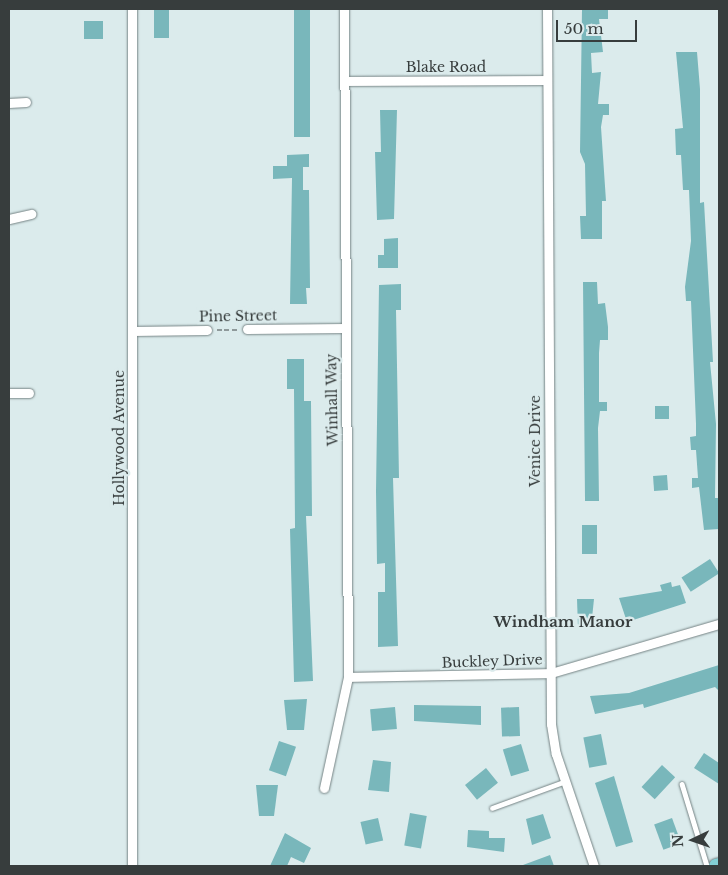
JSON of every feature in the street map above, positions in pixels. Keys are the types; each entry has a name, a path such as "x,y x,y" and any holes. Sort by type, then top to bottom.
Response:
{"street":[{"name":"Hollywood Avenue","path":"132,9 132,866"},
{"name":"Winhall Way","path":"324,788 348,677 344,9"},
{"name":"Venice Drive","path":"547,9 551,724 566,781 594,866"},
{"name":"Blake Road","path":"345,81 547,80"},
{"path":"9,103 26,102"},
{"path":"9,219 31,214"},
{"name":"Pine Street","path":"247,330 345,328"},
{"name":"Pine Street","path":"132,332 207,330"},
{"path":"9,393 29,393"},
{"name":"Buckley Drive","path":"348,677 551,672 719,624"}],"lane":[{"path":"492,808 566,781"},
{"path":"682,784 707,866"}],"path":[{"name":"Pine Street","path":"207,330 247,330"}],"building":[{"path":"154,9 169,9 169,38 154,38"},
{"path":"294,9 310,9 310,137 294,137"},
{"path":"582,9 608,9 608,19 599,19 603,52 591,53 592,73 601,72 598,104 609,104 609,115 603,115 601,127 606,201 602,201 602,239 581,239 580,216 586,216 585,164 580,152"},
{"path":"84,21 103,21 103,39 84,39"},
{"path":"676,52 697,52 700,89 700,203 704,202 713,362 710,362 716,424 715,498 719,498 719,529 704,530 699,487 692,488 692,478 698,478 696,450 691,450 690,437 696,436 696,424 691,301 686,301 685,287 691,241 689,190 683,190 681,155 676,155 675,129 683,128"},
{"path":"380,110 397,110 394,219 377,220 375,152 381,152"},
{"path":"309,154 309,167 303,167 303,190 309,190 310,288 306,288 307,304 290,304 292,178 273,179 273,166 287,166 287,155"},
{"path":"398,238 398,268 378,268 378,255 384,255 384,239"},
{"path":"583,282 597,282 598,304 605,303 608,327 608,340 600,340 599,353 599,402 607,402 607,411 600,411 598,428 599,501 585,501"},
{"path":"401,284 401,310 396,310 399,478 393,478 398,646 378,647 378,592 385,592 385,563 377,564 376,491 379,285"},
{"path":"287,359 304,359 304,401 311,401 312,516 306,516 313,681 294,682 290,529 295,528 294,389 287,389"},
{"path":"655,406 669,406 669,419 655,419"},
{"path":"667,475 668,490 654,491 653,476"},
{"path":"582,525 597,525 597,554 582,554"},
{"path":"710,559 719,573 691,592 681,578"},
{"path":"671,582 672,587 680,585 686,603 627,622 619,598 662,591 660,585"},
{"path":"577,599 594,599 591,628 578,628"},
{"path":"719,665 719,691 715,687 644,708 643,704 595,714 590,696 629,693"},
{"path":"307,699 304,730 287,730 284,700"},
{"path":"414,705 481,706 481,725 414,721"},
{"path":"395,707 397,729 372,731 370,709"},
{"path":"519,707 520,736 502,737 501,708"},
{"path":"601,734 607,764 589,768 583,737"},
{"path":"279,741 296,747 286,776 269,770"},
{"path":"521,744 529,771 511,776 503,750"},
{"path":"704,753 719,763 719,784 694,768"},
{"path":"373,760 391,762 389,792 368,790"},
{"path":"662,765 675,777 655,799 642,787"},
{"path":"486,768 498,783 477,800 465,785"},
{"path":"614,776 633,842 616,847 595,783"},
{"path":"256,785 278,785 274,816 259,816"},
{"path":"410,813 427,816 421,848 404,845"},
{"path":"543,814 551,838 532,845 526,819"},
{"path":"378,818 383,840 366,844 360,822"},
{"path":"672,818 681,843 663,850 654,824"},
{"path":"468,830 489,831 489,838 505,838 504,852 467,847"},
{"path":"285,833 311,848 304,863 291,857 287,866 270,866"},
{"path":"550,855 554,866 523,865"}],"district":[{"name":"Windham Manor","path":"563,622"}]}
